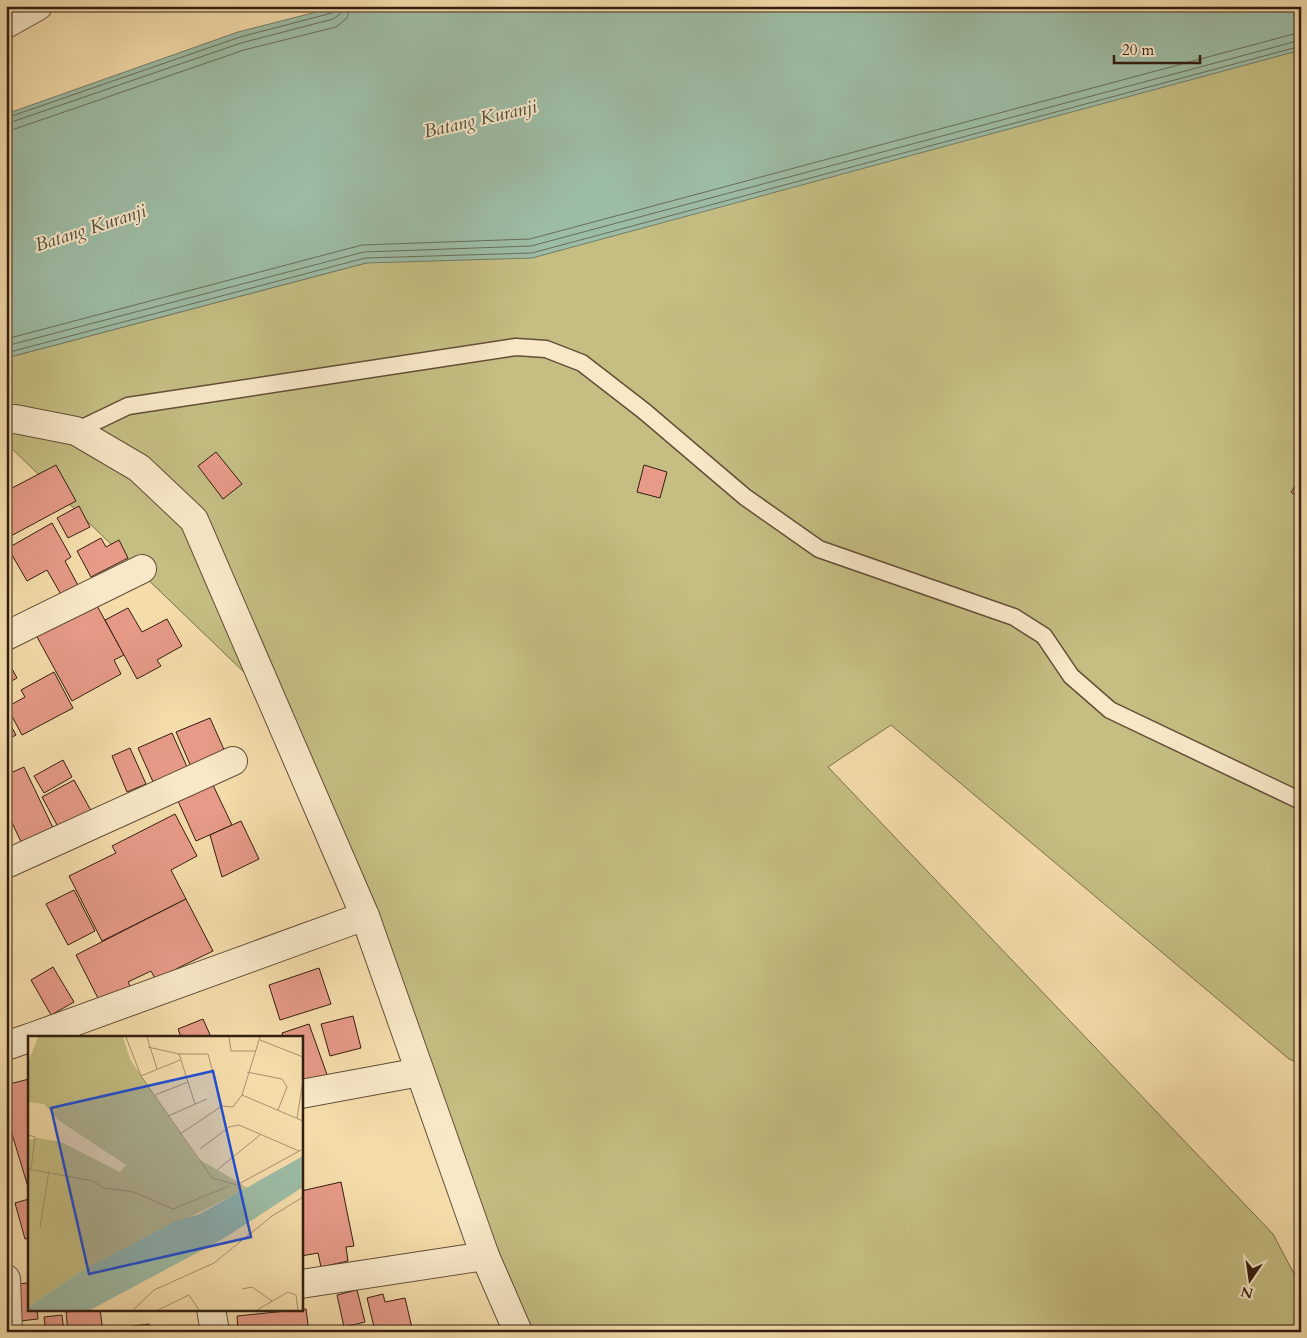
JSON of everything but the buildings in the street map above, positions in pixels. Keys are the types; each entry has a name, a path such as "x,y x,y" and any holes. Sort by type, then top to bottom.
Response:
{"street":[{"path":"6,24 38,6"},
{"path":"6,420 15,419 76,431 139,468 194,520 365,916 485,1256 518,1332"},
{"path":"6,636 142,569"},
{"path":"6,864 234,761"},
{"path":"33,1036 365,916"},
{"path":"6,1046 28,1038"},
{"path":"302,1094 420,1072"},
{"path":"302,1284 485,1256"},
{"path":"6,1278 8,1332"},
{"path":"212,1310 215,1332"}],"lane":[{"path":"76,431 128,406 516,346 546,349 582,363 644,411 745,497 819,549 1014,617 1044,636 1071,676 1110,710 1301,801"}],"shaded area":[{"path":"1301,47 1301,1064 1289,1059 891,725 828,767 1273,1234 1301,1287 1301,1332 520,1332 274,701 6,443 6,358 366,263"}],"water":[{"name":"Batang Kuranji","path":"340,6 1301,6 1301,50 532,258 366,263 6,358 6,114 238,32"}]}
